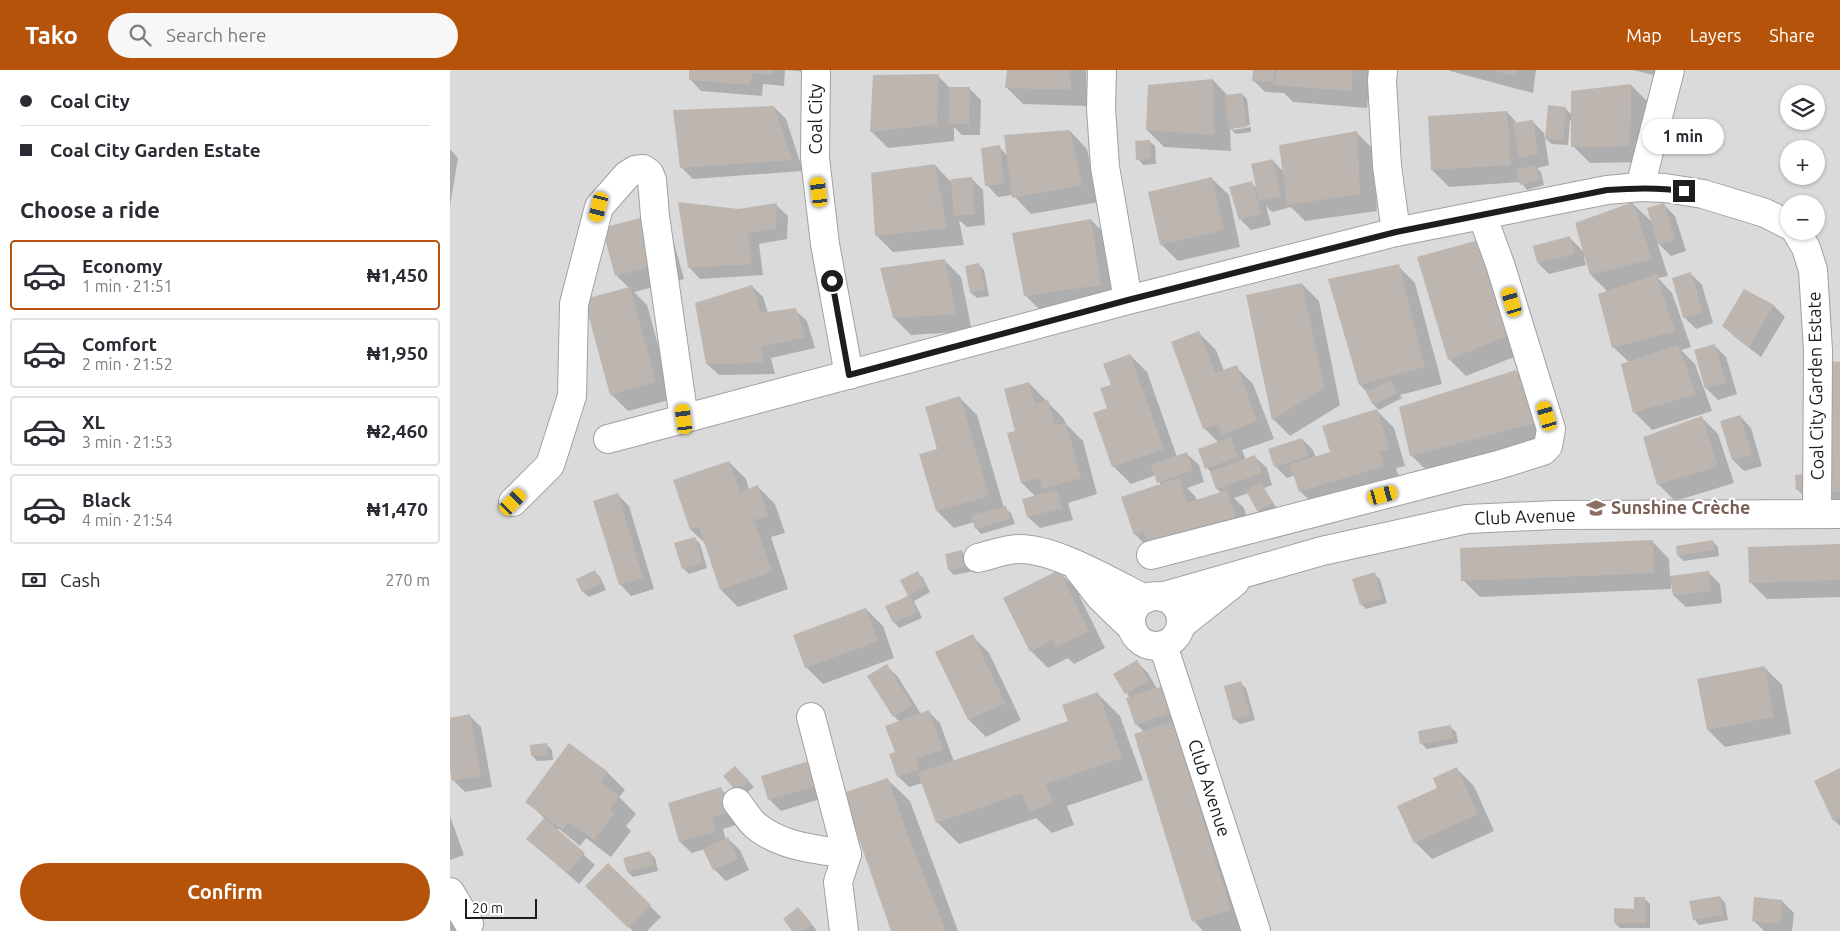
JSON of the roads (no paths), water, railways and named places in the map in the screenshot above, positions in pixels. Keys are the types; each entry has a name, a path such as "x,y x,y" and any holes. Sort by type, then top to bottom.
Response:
{"street":[{"name":"Coal City","path":"816,70 816,167 825,244 849,375"},
{"path":"1102,70 1101,108 1105,168 1128,300"},
{"path":"1383,70 1387,166 1396,232"},
{"path":"1640,187 1670,70"},
{"path":"513,502 550,465 572,396 574,304 599,207 627,175 635,170 643,169 649,173 652,180 655,216 684,419"},
{"path":"608,439 1128,300 1396,232 1598,192 1640,187 1665,188 1703,194 1765,213 1780,220"},
{"path":"1151,555 1498,465 1543,451 1548,446 1551,430 1500,264 1482,215"},
{"name":"Coal City Garden Estate","path":"1801,240 1813,270 1828,514"},
{"name":"Club Avenue","path":"1153,598 1322,550 1466,519 1555,515 1828,514"},
{"path":"978,558 1020,549 1052,555 1153,598 1168,600 1179,610 1181,625"},
{"path":"1075,565 1100,597 1132,628"},
{"name":"Club Avenue","path":"1246,573 1181,625 1175,638 1163,646 1256,931"},
{"path":"1153,598 1136,606 1131,616 1132,628 1136,637 1144,643 1153,646 1163,646"},
{"path":"811,717 847,854 838,882 844,931"},
{"path":"737,802 755,825 777,840 801,847 847,854"},
{"path":"450,892 469,924"}],"place":[{"name":"Sunshine Crèche","path":"1596,508"}]}
